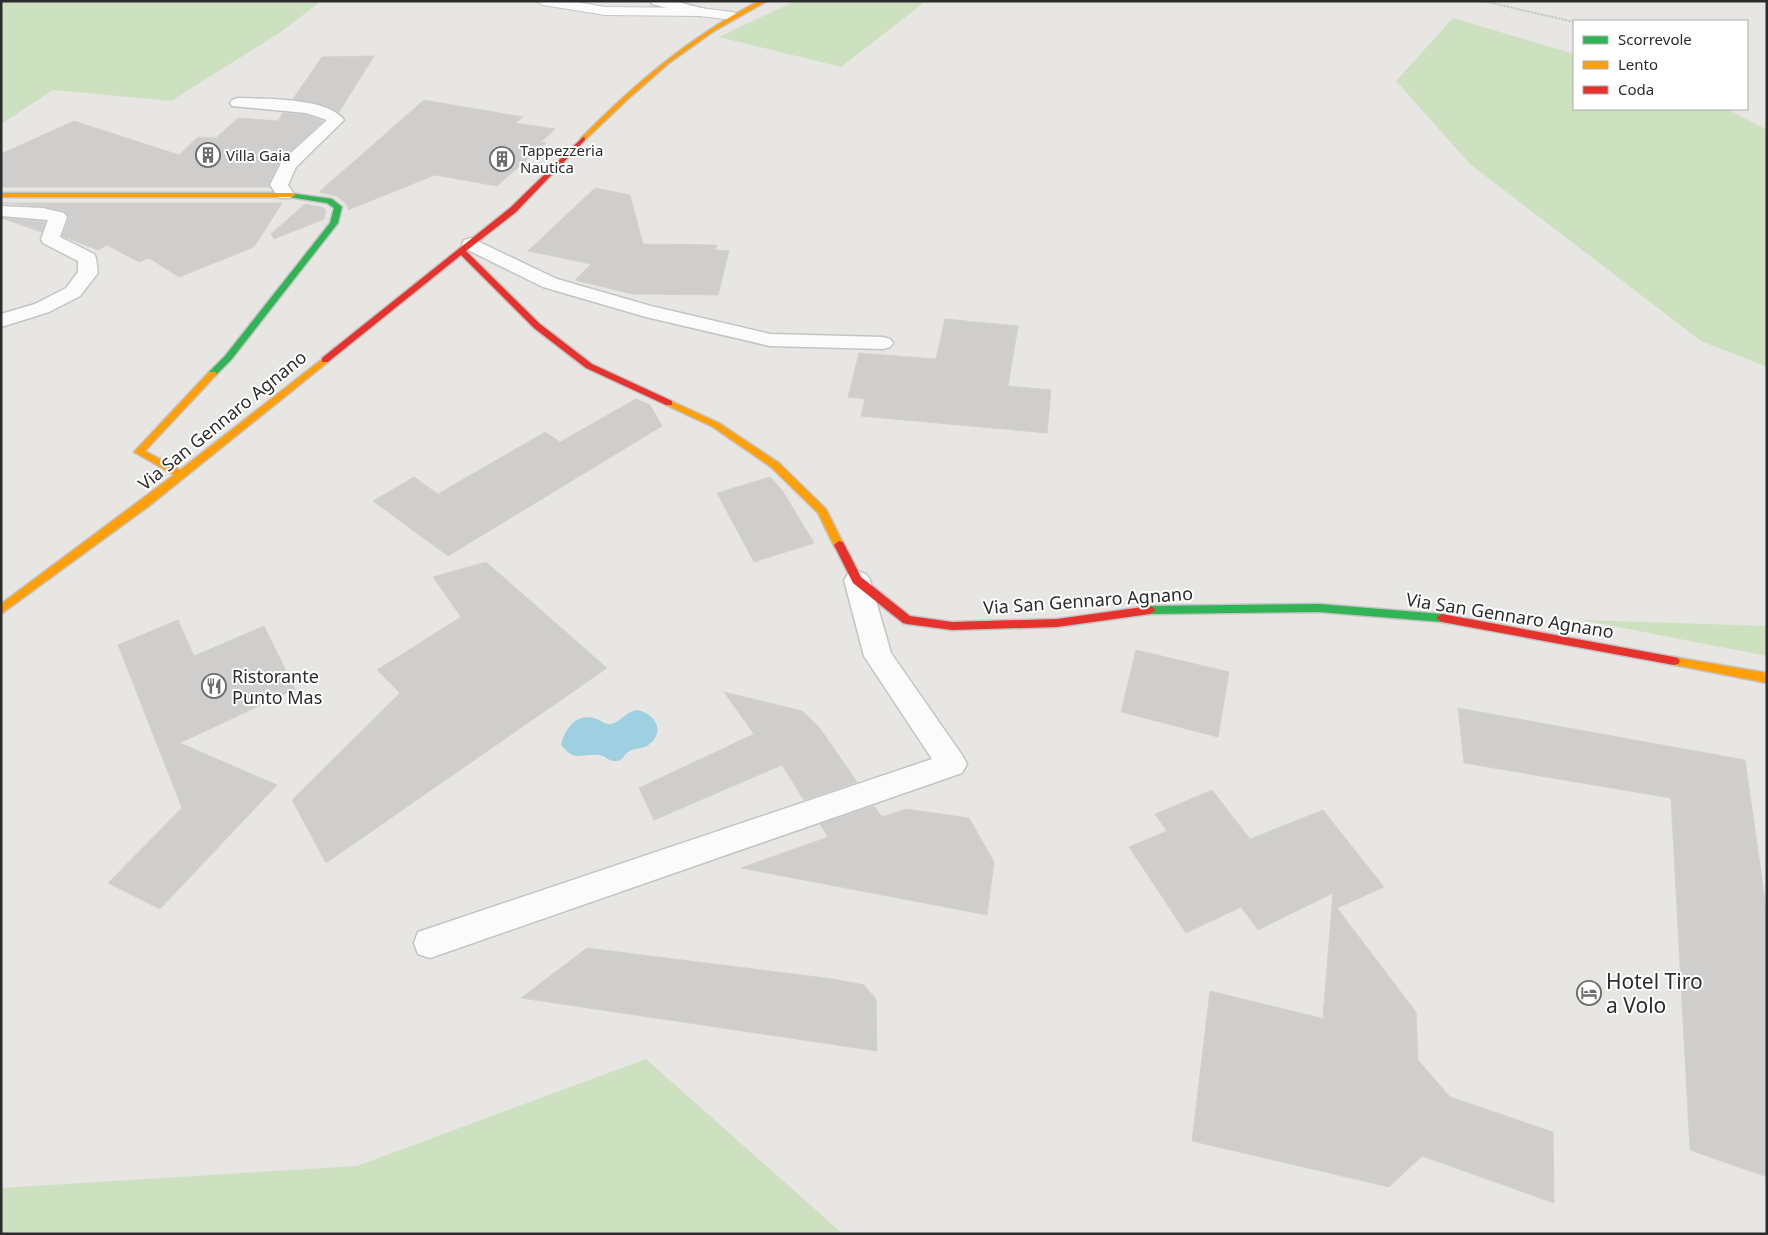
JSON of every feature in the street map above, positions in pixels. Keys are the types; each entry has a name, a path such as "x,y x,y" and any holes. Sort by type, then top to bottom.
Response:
{"street":[{"path":"543,1 605,11 700,12 733,16"},
{"name":"Via San Gennaro Agnano","path":"1,610 181,475 513,210 638,84 681,49 733,16 764,1"},
{"path":"1,195 299,194 329,201 338,207 334,224 228,358 139,452 181,475"},
{"name":"Via San Gennaro Agnano","path":"466,248 537,326 589,366 716,425 775,465 822,511 857,580 907,620 952,626 1057,623 1146,610 1319,608 1439,617 1767,678"}],"lane":[{"path":"657,1 700,12"},
{"path":"238,102 316,110 333,115 336,120 288,165 279,185 285,194"},
{"path":"1,211 43,213 58,217 50,239 87,258 88,272 73,292 42,308 1,321"},
{"path":"466,248 550,283 646,311 770,340 883,343"},
{"path":"430,943 952,764 878,656 857,580"}],"path":[{"path":"1483,1 1573,22"}],"green space":[{"path":"1,1 321,1 281,32 171,101 53,90 1,124"},
{"path":"795,1 926,1 841,67 719,37"},
{"path":"1453,18 1573,54 1573,110 1729,110 1767,130 1767,367 1701,341 1470,164 1396,81"},
{"path":"1582,620 1767,626 1767,656"},
{"path":"646,1059 843,1234 1,1234 1,1188 357,1166"}],"water":[{"path":"638,710 645,712 654,720 658,730 653,741 647,746 626,753 622,759 612,761 599,755 575,756 566,751 561,745 569,727 578,720 590,717 611,724"}],"building":[{"path":"374,56 339,112 325,105 293,99 322,57"},
{"path":"424,100 523,117 515,123 555,129 541,142 546,143 497,186 435,175 348,210 348,206 337,196 319,192"},
{"path":"283,113 306,115 323,121 281,160 268,184 269,187 1,187 1,154 74,121 179,155 198,137 216,138 238,118 278,121"},
{"path":"595,188 630,195 643,244 717,245 715,250 729,251 718,295 632,294 575,280 591,264 528,251"},
{"path":"1,203 282,203 254,247 179,277 149,258 139,262 107,245 98,250 62,236 69,218 64,211 43,206"},
{"path":"305,204 322,207 326,210 324,219 274,239 271,234"},
{"path":"1,218 45,222 42,232"},
{"path":"945,319 1018,326 1008,386 1051,390 1047,433 861,416 865,399 848,397 859,353 936,359"},
{"path":"636,399 650,405 662,426 448,556 373,501 414,477 438,494 545,432 560,442"},
{"path":"770,477 782,490 814,543 754,562 717,493"},
{"path":"486,562 607,668 326,863 292,800 400,693 377,670 461,617 433,577"},
{"path":"178,620 194,656 264,626 295,689 180,743 277,785 160,909 108,883 182,808 118,645"},
{"path":"1136,650 1229,672 1218,737 1121,712"},
{"path":"724,692 802,711 819,727 857,782 804,800 782,765 654,820 639,788 754,734"},
{"path":"1458,708 1745,760 1767,914 1767,1177 1690,1150 1671,798 1464,763"},
{"path":"1212,790 1250,839 1323,810 1384,887 1337,908 1416,1012 1418,1060 1450,1097 1553,1132 1554,1203 1422,1156 1389,1187 1192,1141 1210,991 1325,1019 1323,1017 1333,893 1258,930 1241,907 1186,933 1129,847 1167,831 1155,814"},
{"path":"874,806 882,817 906,809 969,818 994,862 987,915 741,868 828,837 820,824"},
{"path":"587,948 833,979 864,985 876,999 877,1051 521,998"}],"traffic: fast":[{"path":"212,374 228,358 334,223 338,207 329,201 292,195"},
{"path":"1150,610 1319,608 1442,618"}],"traffic: slow":[{"path":"583,139 646,79 689,45 737,15 764,1"},
{"path":"1,195 292,195"},
{"path":"1,610 145,504 325,360"},
{"path":"181,475 139,452 212,374"},
{"path":"669,403 716,425 775,465 822,511 839,545"},
{"path":"1674,661 1767,678"}],"traffic: jam":[{"path":"325,360 513,210 583,139"},
{"path":"462,252 537,326 589,366 669,403"},
{"path":"839,545 857,580 907,620 952,626 1057,623 1150,610"},
{"path":"1442,618 1674,661"}],"place":[{"name":"Villa Gaia","path":"208,155"},
{"name":"Tappezzeria Nautica","path":"502,159"},
{"name":"Ristorante Punto Mas","path":"214,686"},
{"name":"Hotel Tiro a Volo","path":"1589,993"}]}
